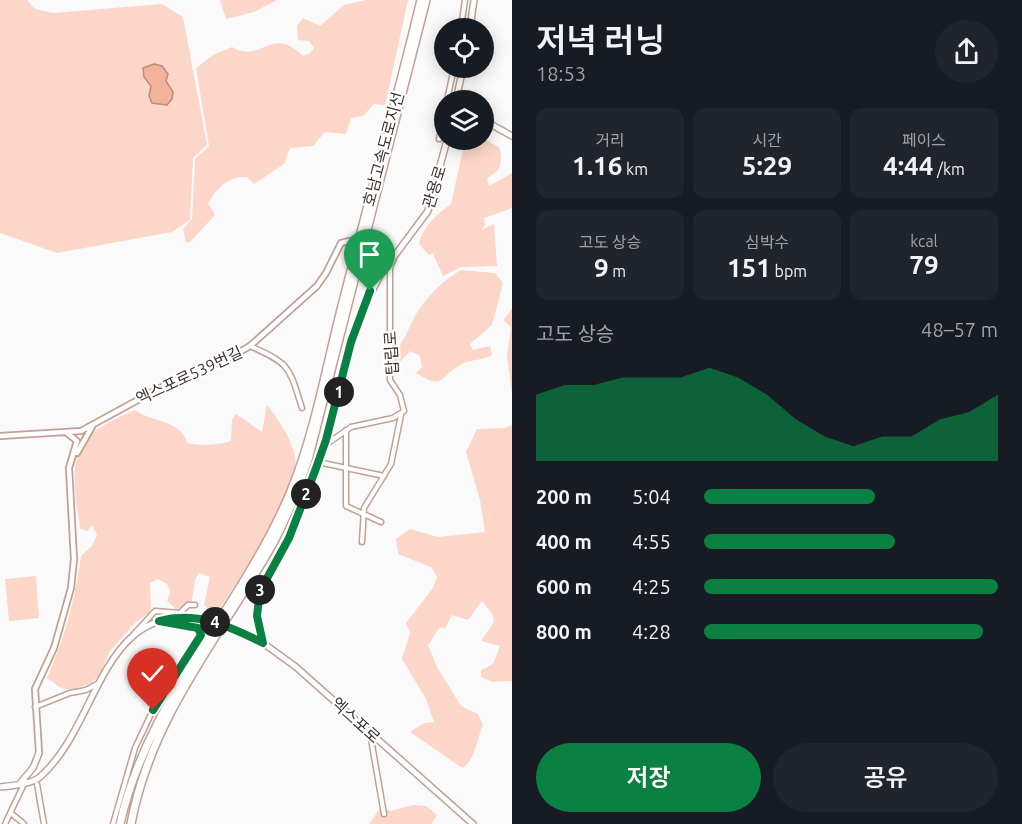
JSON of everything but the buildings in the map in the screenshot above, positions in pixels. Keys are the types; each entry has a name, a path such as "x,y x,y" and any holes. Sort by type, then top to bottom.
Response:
{"highway":[{"name":"호남고속도로지선","path":"120,824 147,743 189,664 263,549 292,490 318,402 421,0"},
{"name":"호남고속도로지선","path":"131,824 142,777 173,704 268,551 283,523 305,470 426,0"}],"main road":[{"path":"471,18 474,0"},
{"path":"494,126 512,136"},
{"name":"관용로","path":"393,260 428,211 444,150"},
{"name":"탑립로","path":"263,643 257,616 260,591 289,538 324,446 360,312 381,274 393,260"},
{"name":"엑스포로","path":"159,621 180,616 208,619 263,643 296,667 473,824"},
{"path":"0,787 36,775 58,756 118,650 133,635 159,621"},
{"path":"36,775 39,753"},
{"path":"36,775 40,761 39,753"}],"street":[{"path":"462,18 465,0"},
{"name":"엑스포로539번길","path":"78,437 95,424 169,383 212,367 250,346 317,286 341,243 349,241 370,246 393,260"},
{"name":"탑립로","path":"393,260 390,268 388,356 390,380 404,405 401,414"},
{"path":"250,346 285,363 302,408"},
{"path":"324,446 357,425 401,414 391,464 362,514 362,542"},
{"path":"0,436 64,432 78,437 85,436 95,424"},
{"path":"346,430 346,506 381,522"},
{"path":"39,753 34,707 35,689 54,648 71,588 74,559 69,472 78,437"},
{"path":"318,462 384,476"},
{"path":"133,635 155,611 180,613 188,605 195,604"},
{"path":"112,824 135,748 153,710 201,635 198,628 159,621"},
{"path":"34,707 70,693 86,690 100,681"},
{"path":"369,732 384,814"},
{"path":"5,824 36,775"},
{"path":"36,775 44,824"},
{"path":"12,814 24,824"}],"shaded area":[{"path":"0,0 27,0 35,9 53,13 162,4 183,17 207,145 193,158 190,220 172,232 57,253 0,233"},
{"path":"220,0 277,0 254,12 226,19"},
{"path":"366,0 408,0 385,105 374,104 363,116 351,118 346,134 325,132 313,146 290,148 284,164 254,184 247,177 240,177 224,184 208,203 215,215 190,242 186,243 183,229 192,219 195,159 209,146 196,68 213,55 232,47 251,52 274,44 282,44 292,47 303,56 314,48 309,41 298,40 297,26 303,18 320,26 344,5"},
{"path":"154,64 162,66 168,74 166,81 173,92 172,99 167,105 152,103 149,96 151,86 144,77 143,68"},
{"path":"494,144 500,148 500,166 487,178 489,186 512,173 512,208 484,218 485,225 481,230 494,224 497,266 461,267 443,276 433,254 439,251 429,255 419,244 431,221 451,204 463,150 494,150"},
{"path":"461,270 495,273 503,283 492,325 470,344 473,350 490,346 492,355 464,363 440,381 432,381 416,373 422,367 420,356 410,351 399,363 394,363 392,355 429,297"},
{"path":"512,309 512,393 507,356 511,327 503,320"},
{"path":"267,405 291,443 295,457 294,472 288,492 264,538 215,616 204,605 210,577 199,573 195,580 191,605 179,612 167,601 170,592 167,584 158,579 150,583 149,613 136,622 110,651 99,676 91,683 72,690 61,688 47,678 68,618 81,556 92,546 97,535 92,525 88,531 80,529 76,505 75,466 84,442 103,426 135,410 173,426 184,436 187,443 203,445 231,441 232,420 236,414 262,432"},
{"path":"512,425 512,681 493,682 481,677 481,670 493,664 500,646 481,641 494,622 493,615 482,601 468,620 452,615 445,629 440,627 428,645 437,667 461,706 478,714 483,725 473,755 462,768 410,732 424,723 434,722 426,699 402,659 410,633 406,623 433,588 437,577 431,567 398,554 396,539 410,529 438,537 485,532 480,500 466,452 477,429 505,428"},
{"path":"36,576 39,618 9,621 5,579"},
{"path":"413,805 426,806 437,815 431,824 369,824 381,807 391,811"}],"route":[{"path":"153,710 201,635 198,628 159,621 180,616 208,619 263,643 257,616 260,591 289,538 315,471 326,440 360,312 370,291"}]}
